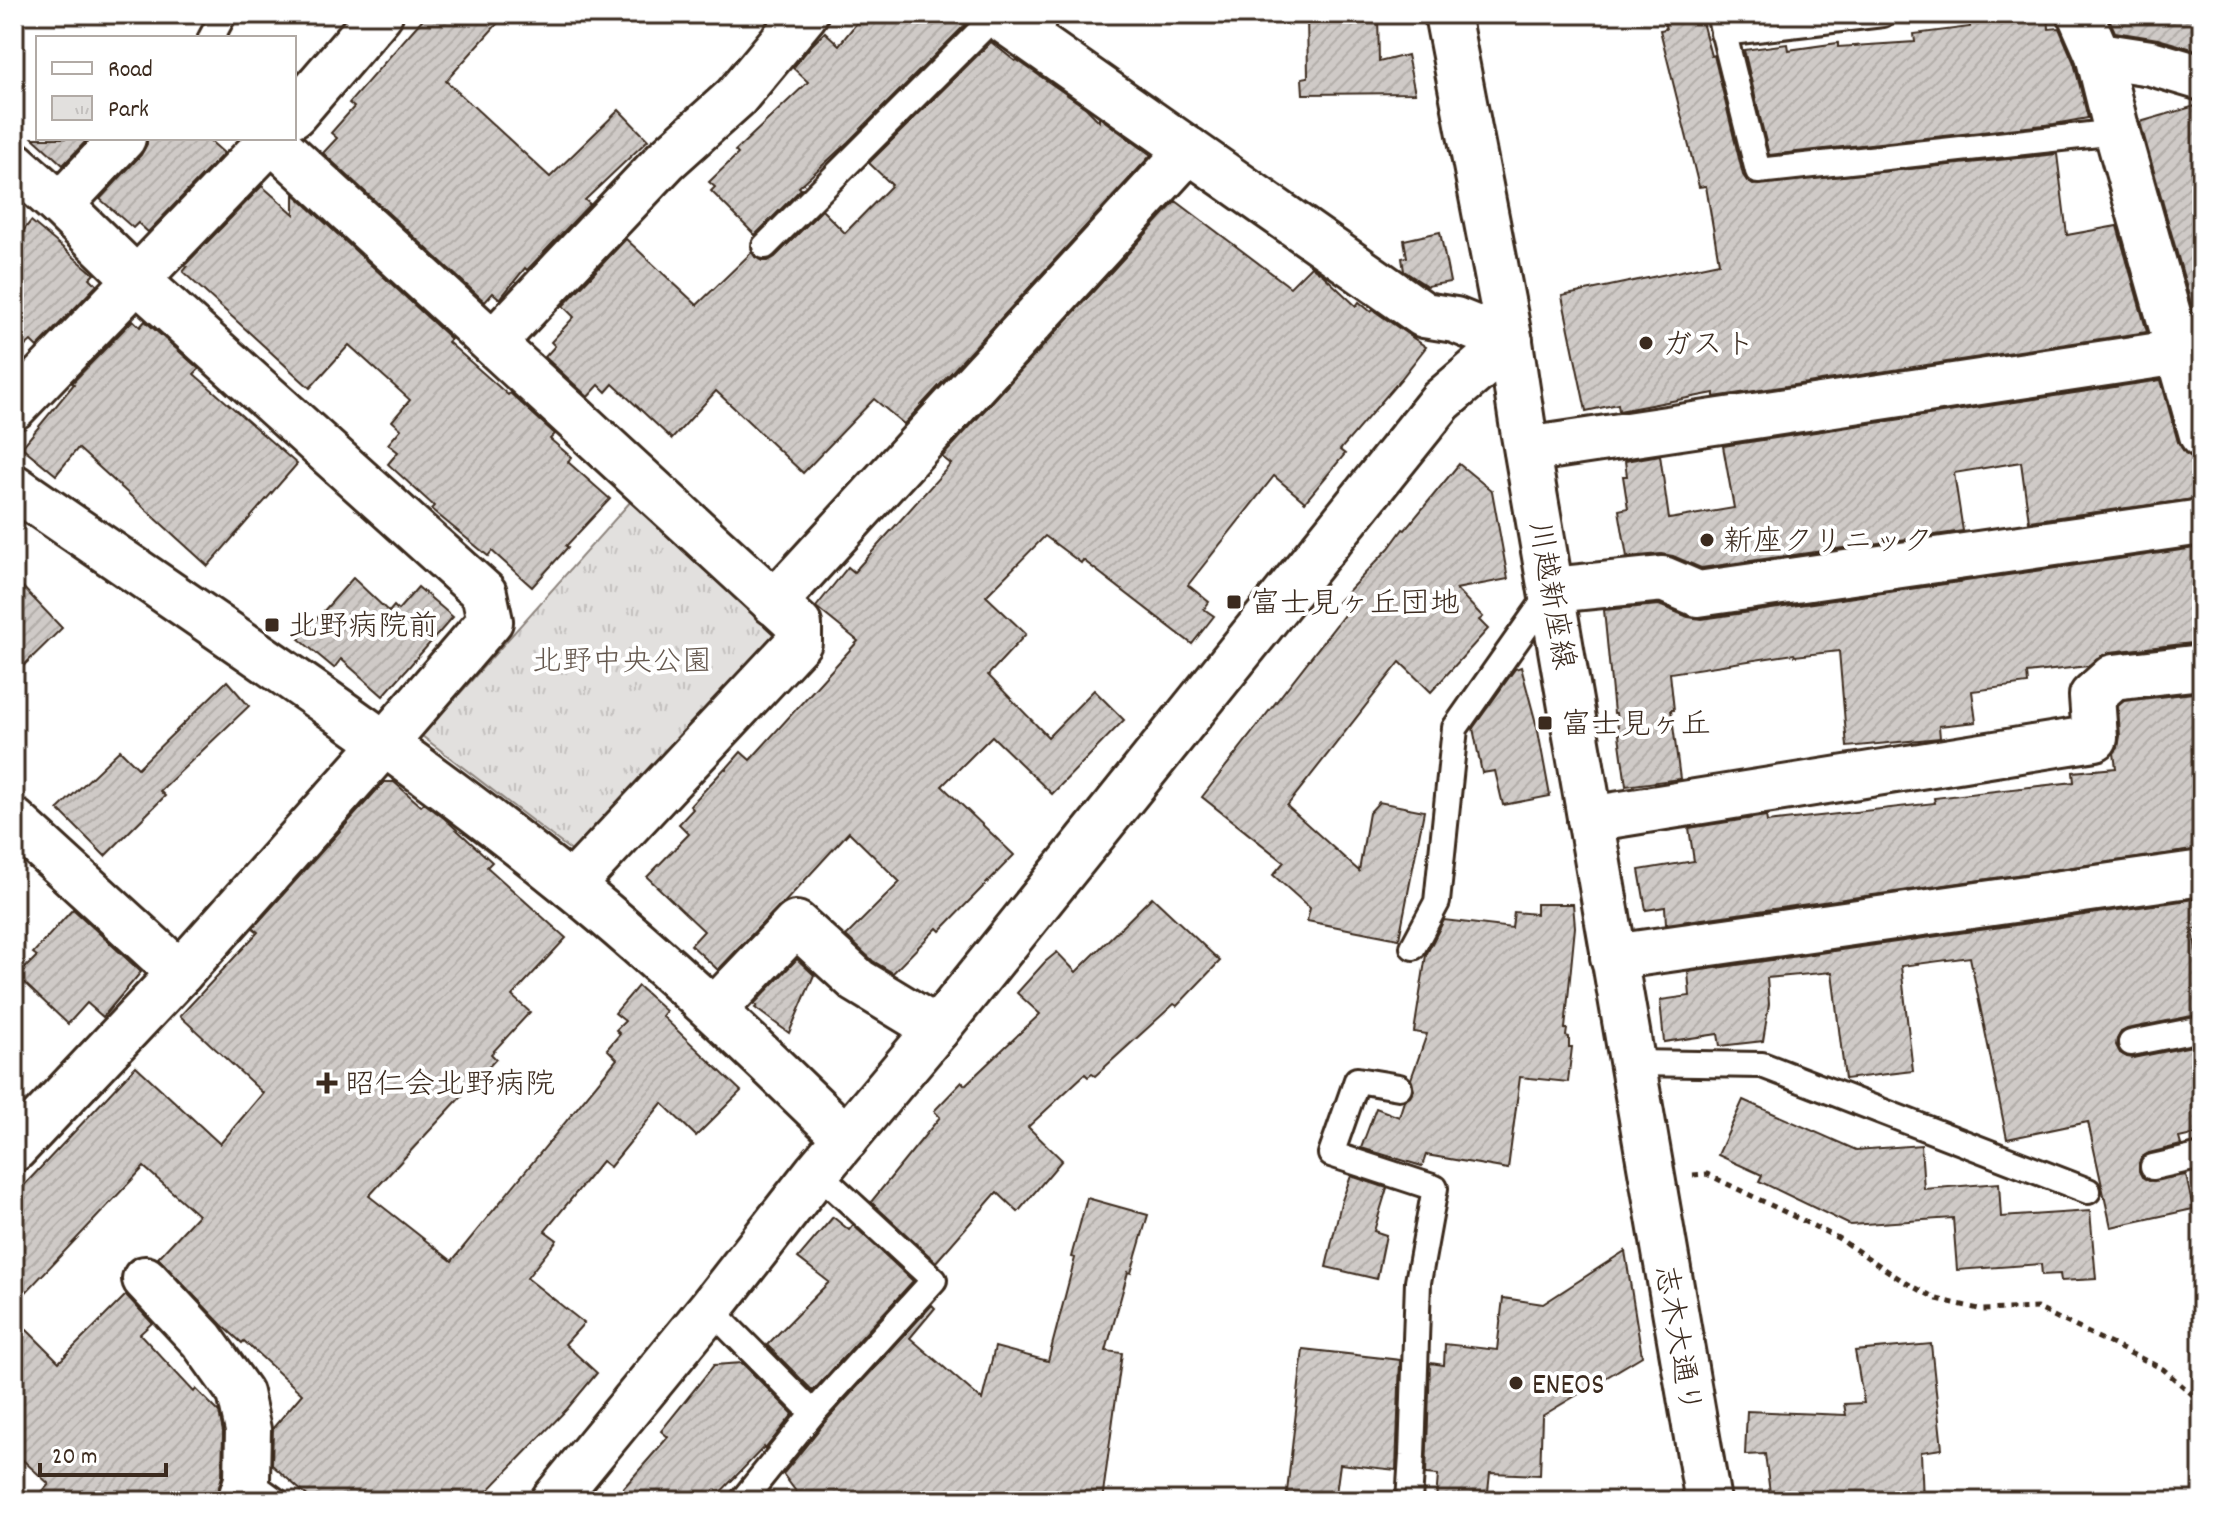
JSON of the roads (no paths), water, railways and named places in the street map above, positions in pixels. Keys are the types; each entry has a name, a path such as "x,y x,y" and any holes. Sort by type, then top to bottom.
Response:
{"street":[{"path":"296,112 380,14"},
{"path":"493,343 666,160 736,97 805,14"},
{"path":"553,1501 1441,401 1510,342 1455,320 1424,315 1189,150 1040,29 995,14"},
{"name":"川越新座線","path":"1447,14 1510,342 1651,1178"},
{"path":"2080,14 2098,55 2202,435"},
{"path":"2098,55 2151,63 2202,78"},
{"path":"60,205 121,140"},
{"path":"14,407 271,140"},
{"path":"289,140 493,343 799,625 799,642 571,886"},
{"path":"774,603 1189,150"},
{"path":"14,164 137,280 484,593 490,621 180,973 14,1149"},
{"path":"1527,450 2180,352"},
{"path":"14,487 384,744 571,886 714,1010 846,1138"},
{"path":"1552,590 1663,579 1698,594 2202,522"},
{"path":"1590,819 2095,738 2092,696 2113,677 2202,667"},
{"path":"14,821 180,973"},
{"path":"1613,957 2202,873"},
{"path":"714,1010 796,924 858,981 937,1029"},
{"name":"志木大通り","path":"1651,1178 1708,1501"},
{"path":"145,1279 202,1340 240,1393 248,1430 254,1494"}],"lane":[{"path":"212,36 224,14"},
{"path":"765,246 995,14"},
{"path":"1883,14 1721,24 1758,171 2117,132"},
{"path":"1413,947 1437,902 1455,728 1552,590"},
{"path":"2131,1043 2202,1029"},
{"path":"1633,1063 1762,1065 2088,1191"},
{"path":"1399,1087 1357,1080 1331,1154 1435,1188 1418,1282 1409,1501"},
{"path":"2153,1167 2202,1156"},
{"path":"742,1501 813,1413 934,1280 817,1172"},
{"path":"710,1309 813,1413"}],"place":[{"name":"ガスト","path":"1646,343"},
{"name":"新座クリニック","path":"1707,540"},
{"name":"富士見ヶ丘団地","path":"1234,602"},
{"name":"北野病院前","path":"272,625"},
{"name":"富士見ヶ丘","path":"1545,723"},
{"name":"昭仁会北野病院","path":"327,1083"},
{"name":"ENEOS","path":"1516,1383"}],"park label":[{"name":"北野中央公園","path":"622,660"}]}
